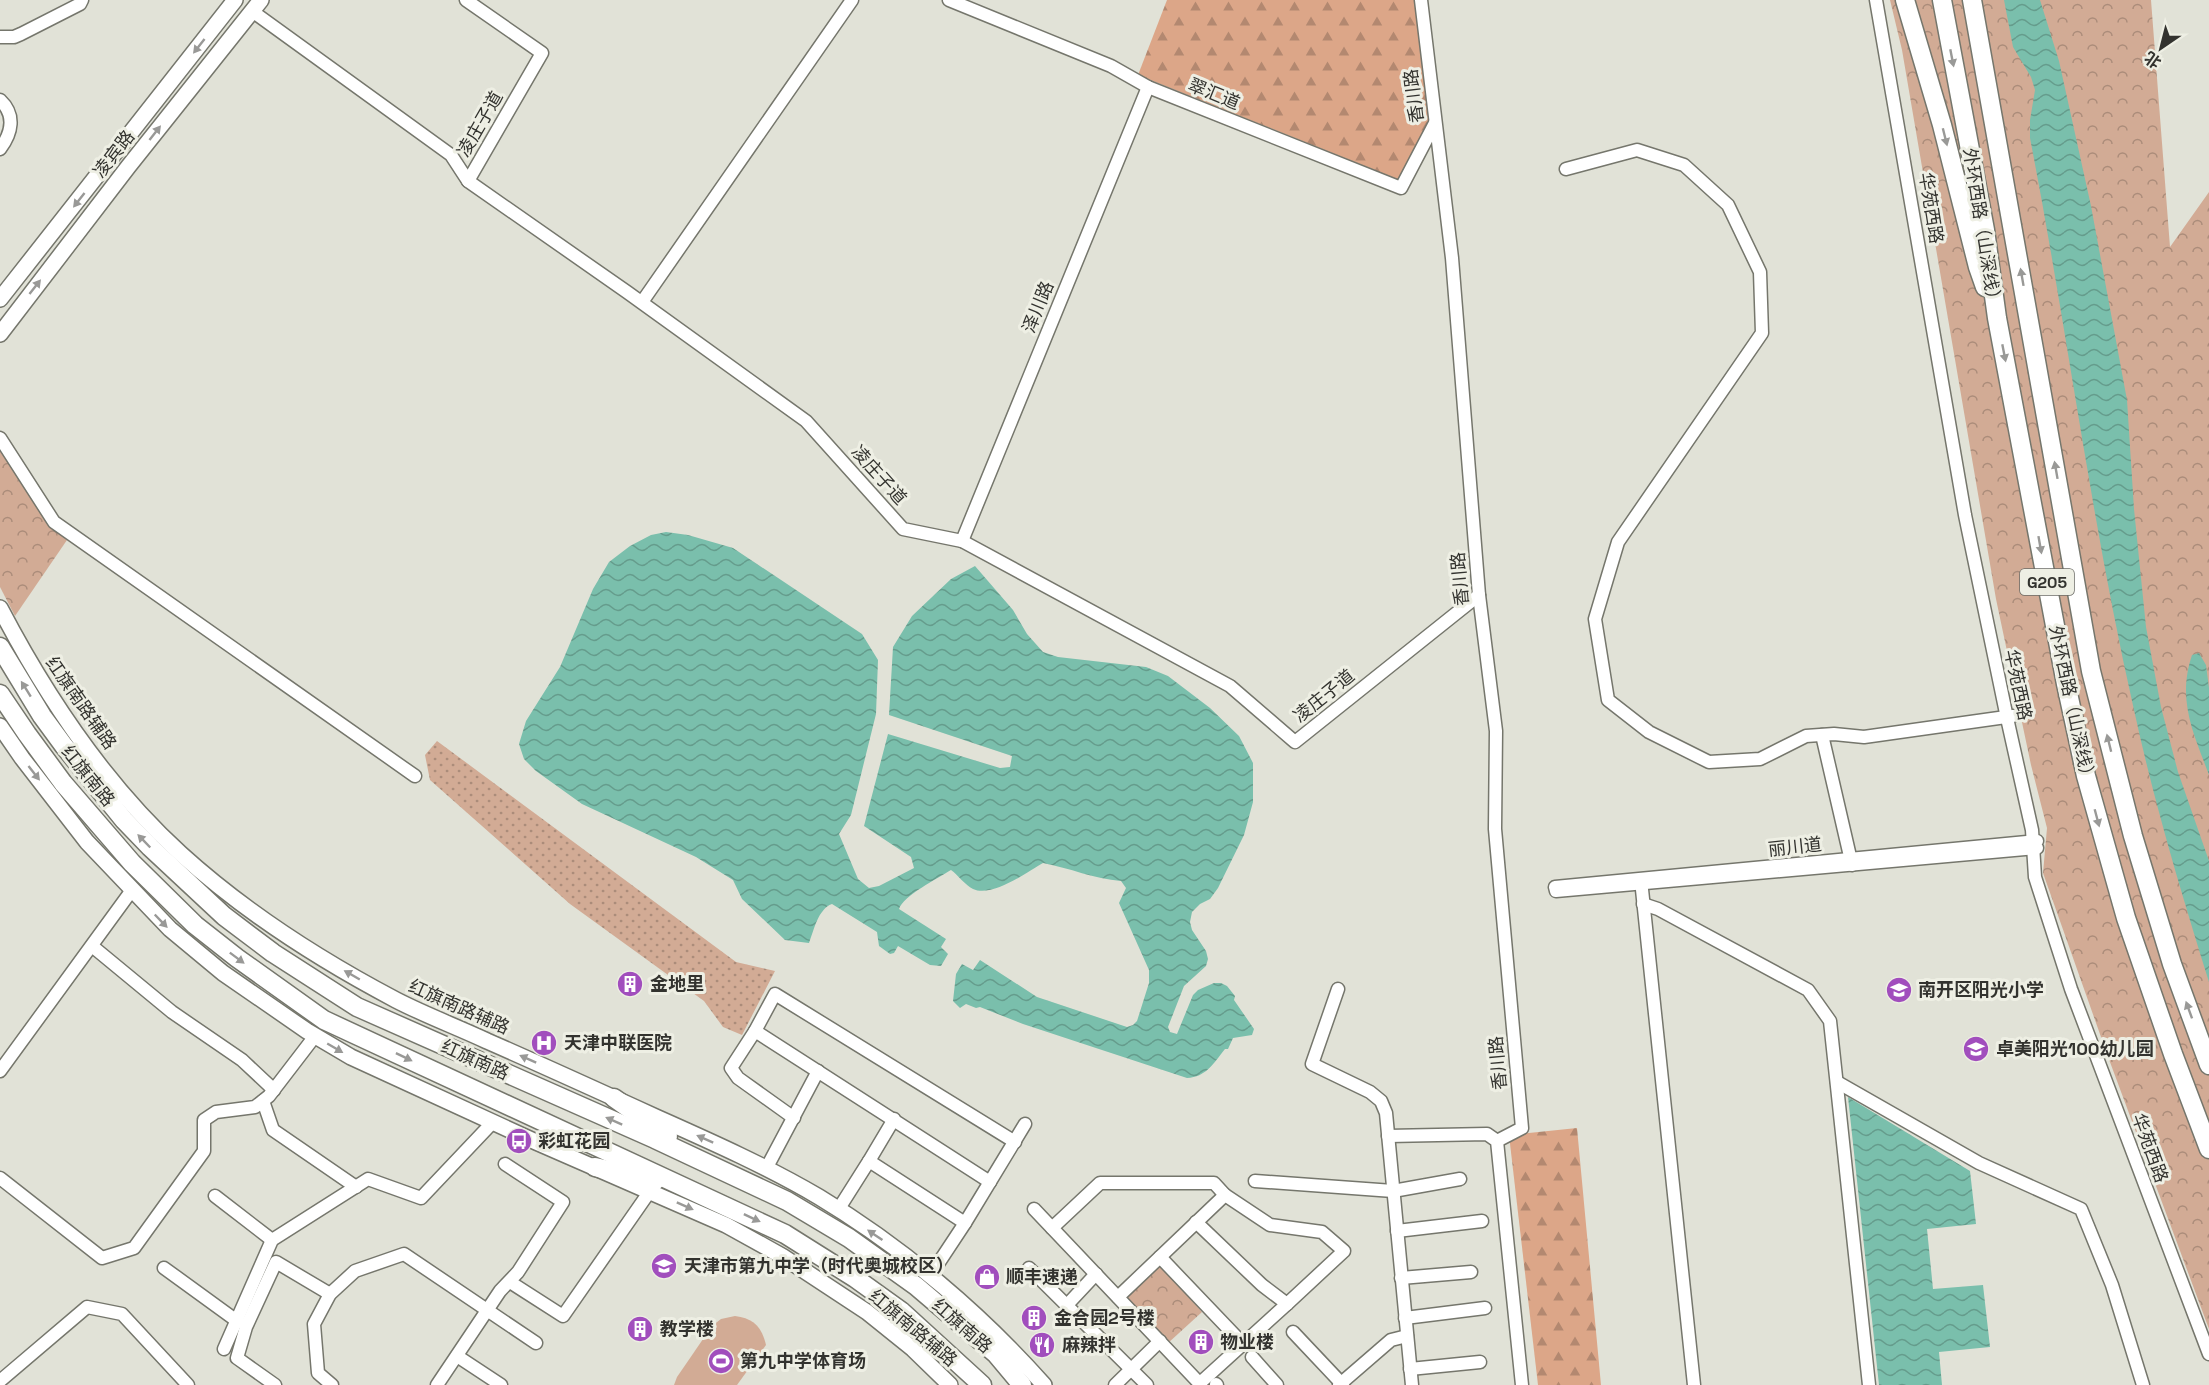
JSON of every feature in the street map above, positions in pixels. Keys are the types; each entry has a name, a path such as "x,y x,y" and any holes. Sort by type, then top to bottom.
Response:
{"highway":[{"path":"1905,0 1942,125 1978,267 1997,318"},
{"name":"外环西路（山深线）","path":"1942,0 1984,230 1997,318 2066,684 2086,776 2126,918 2209,1149"},
{"name":"外环西路（山深线）","path":"1972,0 2091,671 2133,836 2172,964 2209,1065"},
{"name":"红旗南路","path":"0,647 48,723 124,820 224,916 273,953 357,1007 787,1201 849,1238 916,1286 996,1354 1022,1385"},
{"name":"红旗南路","path":"0,694 49,764 132,863 195,925 324,1020 785,1234 855,1278 901,1311 982,1385"},
{"path":"614,1098 706,1163"},
{"path":"595,1167 689,1189"},
{"path":"958,1361 972,1385"}],"main road":[{"name":"凌宾路","path":"0,299 235,0"},
{"name":"凌宾路","path":"0,334 128,167 257,5"},
{"name":"红旗南路辅路","path":"0,608 52,700 85,746 152,827 208,878 284,933 397,1000 726,1149 819,1197 894,1248 930,1276 977,1317 1044,1385"},
{"name":"红旗南路辅路","path":"0,726 87,842 170,929 223,974 315,1036 351,1057 726,1225 831,1287 892,1332 950,1385"}],"street":[{"path":"0,37 14,37 21,34 80,4 82,0"},
{"name":"凌庄子道","path":"466,0 542,53 468,181 642,302 806,421 903,529 962,541 1230,687 1295,742 1479,595"},
{"path":"642,302 852,0"},
{"name":"翠汇道","path":"949,0 1111,66 1148,87 1401,188 1435,123"},
{"name":"香川路","path":"1421,0 1452,258 1479,595 1496,731 1495,829 1522,1128 1497,1141"},
{"name":"华苑西路","path":"1876,0 1965,515 2010,717 2031,797 2042,888 2065,960 2209,1343"},
{"name":"华苑西路","path":"1881,0 2010,717"},
{"path":"257,5 451,155 468,181"},
{"name":"泽川路","path":"962,541 1148,87"},
{"path":"0,100 10,111 11,120 8,138 0,149"},
{"path":"1566,169 1637,150 1684,165 1728,205 1760,272 1762,333 1618,542 1595,619 1608,700 1649,732 1709,762 1760,759 1806,736 1864,737 2010,717"},
{"path":"0,438 54,522 416,776"},
{"path":"1822,735 1852,862"},
{"name":"华苑西路","path":"2035,845 2035,878 2053,937 2209,1354"},
{"name":"丽川道","path":"1556,889 2035,845"},
{"path":"1641,882 1694,1385"},
{"path":"0,1071 132,890"},
{"path":"1643,904 1658,909 1808,990 1830,1021 1869,1385"},
{"path":"92,946 172,1012 242,1060 274,1090"},
{"path":"1338,989 1312,1064 1370,1092 1381,1101 1386,1113 1412,1385"},
{"path":"794,1118 738,1078 731,1068 775,994 1015,1142"},
{"path":"755,1031 990,1182"},
{"path":"0,1178 102,1258 134,1248 204,1151 204,1120 216,1112 255,1107 263,1101 315,1036"},
{"path":"766,1169 818,1071"},
{"path":"1837,1082 1979,1163 2081,1209 2112,1285 2143,1385"},
{"path":"263,1101 273,1130 356,1187"},
{"path":"838,1210 894,1119"},
{"path":"224,1349 272,1240 368,1179 421,1198 493,1122"},
{"path":"930,1276 1025,1124"},
{"path":"1388,1136 1487,1134 1497,1141 1522,1385"},
{"path":"869,1161 965,1223"},
{"path":"437,1385 563,1202 505,1164"},
{"path":"1255,1181 1393,1191 1460,1179"},
{"path":"1034,1209 1052,1228 1160,1341 1200,1384 1344,1251 1322,1232 1270,1225 1225,1195 1214,1183 1100,1183 1052,1228"},
{"path":"510,1281 563,1316 650,1191"},
{"path":"1118,1297 1225,1195"},
{"path":"215,1196 272,1240"},
{"path":"1397,1231 1482,1221"},
{"path":"1196,1222 1262,1285 1287,1304"},
{"path":"332,1385 318,1373 314,1324 330,1294 355,1271 404,1254 536,1343"},
{"path":"1160,1257 1243,1344"},
{"path":"275,1385 237,1358 246,1328 276,1262 330,1294"},
{"path":"164,1268 237,1321"},
{"path":"1029,1268 1147,1385"},
{"path":"1401,1278 1471,1272"},
{"path":"1067,1305 1096,1274"},
{"path":"0,1381 87,1307 122,1314 188,1385"},
{"path":"1405,1318 1485,1308"},
{"path":"1293,1332 1341,1384 1390,1340 1407,1336"},
{"path":"1115,1385 1160,1341"},
{"path":"457,1356 501,1385"},
{"path":"1252,1358 1277,1385"},
{"path":"1410,1368 1480,1362"}],"green space":[{"path":"1167,0 1417,0 1430,124 1399,180 1138,75"},
{"path":"1890,0 2151,0 2170,247 2209,192 2209,1329 2043,873 2047,828 2031,765 1996,599 1902,50"},
{"path":"0,446 67,540 15,616 0,587"},
{"path":"437,741 736,962 775,971 742,1035 723,1027 704,1001 570,904 430,780 425,755"},
{"path":"1577,1128 1601,1385 1538,1385 1509,1135"},
{"path":"1159,1264 1202,1312 1167,1344 1124,1296"},
{"name":"第九中学体育场","path":"735,1316 752,1321 762,1333 766,1345 737,1385 674,1385 677,1377 712,1326 721,1319"}],"water":[{"path":"2004,0 2040,0 2059,61 2091,206 2127,400 2134,509 2146,627 2161,707 2178,772 2209,861 2209,982 2159,813 2119,639 2030,138 2030,120 2035,90 2031,77 2013,47"},
{"path":"666,532 688,535 733,548 862,634 878,660 876,714 851,815 839,834 858,879 869,888 879,886 914,868 911,857 864,826 888,734 1000,768 1010,767 1012,756 889,715 893,647 912,616 951,579 975,566 1013,610 1027,634 1043,652 1058,657 1146,667 1168,676 1210,708 1239,736 1253,763 1253,802 1244,835 1218,888 1210,899 1200,904 1192,912 1190,922 1192,930 1206,951 1208,959 1206,966 1184,986 1168,1027 1170,1032 1177,1034 1193,995 1198,990 1214,983 1221,983 1227,986 1235,996 1234,1000 1254,1029 1252,1035 1233,1038 1228,1049 1225,1049 1209,1069 1187,1078 1023,1024 980,1007 976,1008 966,1004 960,1008 953,1001 956,974 962,964 973,970 980,960 1037,997 1127,1027 1133,1025 1137,1021 1149,983 1149,970 1119,903 1126,888 1121,881 1043,863 1009,883 981,891 970,887 951,870 914,893 899,909 946,939 941,947 948,954 941,966 930,965 898,946 894,953 890,954 879,946 877,932 832,904 820,915 809,943 785,940 742,899 733,880 696,857 582,804 536,771 524,759 519,744 526,721 560,667 593,589 609,562 630,546 651,535"},
{"path":"2199,653 2206,665 2209,688 2209,775 2193,730 2187,701 2186,687 2192,655"},
{"path":"1848,1097 1970,1171 1976,1224 1927,1229 1933,1289 1983,1285 1990,1347 1939,1352 1942,1385 1879,1385"}],"place":[{"name":"金地里","path":"630,984"},
{"name":"南开区阳光小学","path":"1899,990"},
{"name":"天津中联医院","path":"544,1043"},
{"name":"卓美阳光100幼儿园","path":"1976,1049"},
{"name":"彩虹花园","path":"519,1141"},
{"name":"天津市第九中学（时代奥城校区）","path":"664,1266"},
{"name":"顺丰速递","path":"987,1277"},
{"name":"金合园2号楼","path":"1034,1318"},
{"name":"教学楼","path":"640,1329"},
{"name":"物业楼","path":"1201,1342"},
{"name":"麻辣拌","path":"1042,1345"},
{"name":"第九中学体育场","path":"721,1361"}]}
